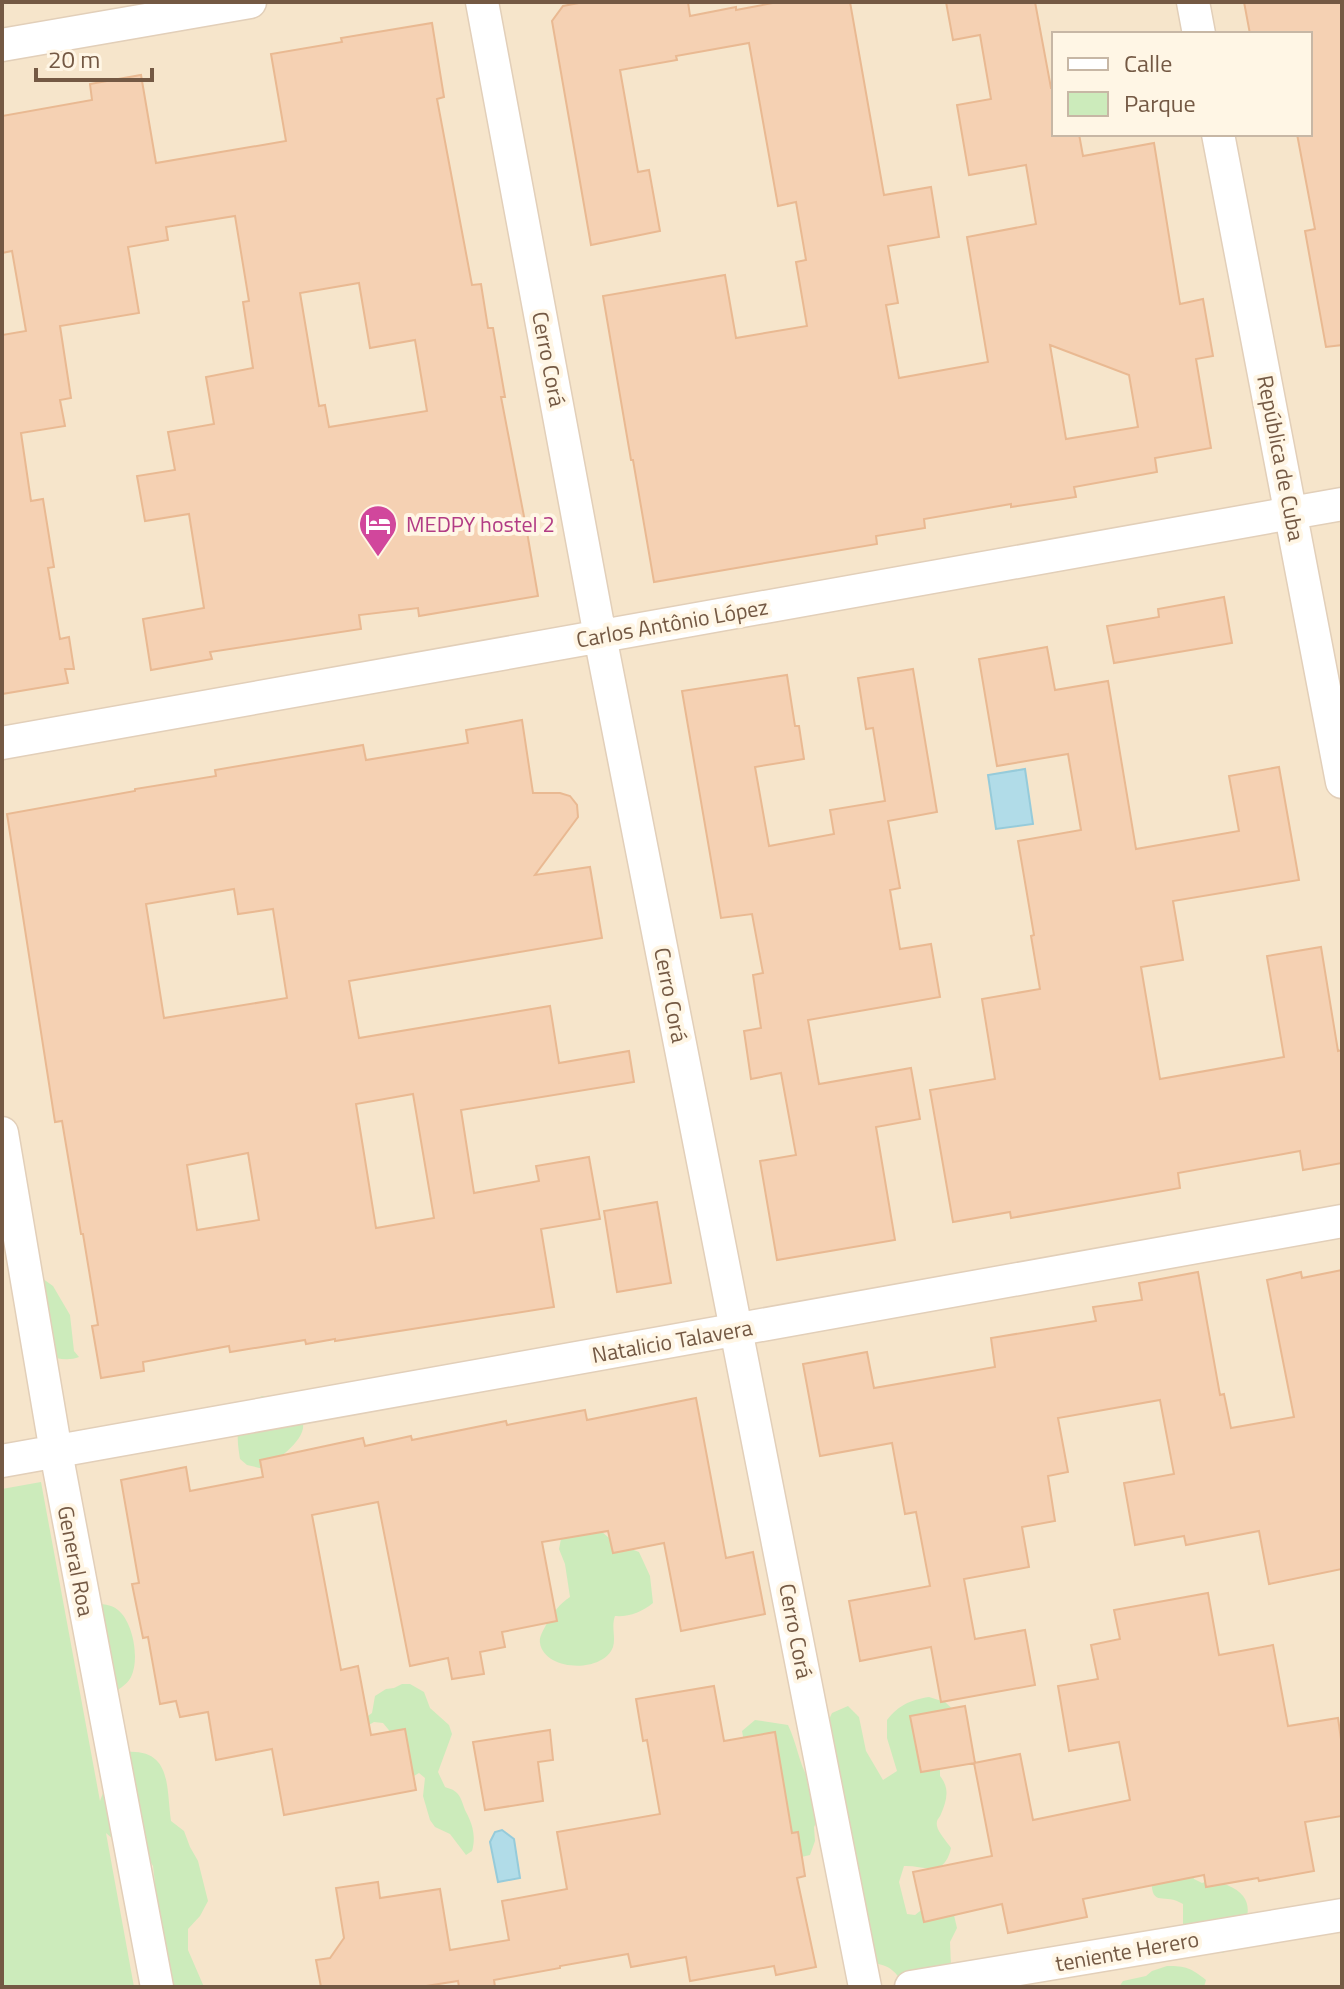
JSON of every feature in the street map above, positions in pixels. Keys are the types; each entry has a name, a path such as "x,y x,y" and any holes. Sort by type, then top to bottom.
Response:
{"street":[{"path":"2,45 250,2"},
{"name":"Cerro Corá","path":"482,2 600,636 865,1987"},
{"path":"1193,2 1199,32"},
{"name":"República de Cuba","path":"1218,136 1342,782"},
{"name":"Carlos Antônio López","path":"2,743 1342,504"},
{"name":"General Roa","path":"2,1133 56,1452 157,1987"},
{"name":"Natalicio Talavera","path":"2,1461 1342,1221"},
{"name":"teniente Herero","path":"911,1987 1342,1915"}],"shaded area":[{"path":"2,2 1342,2 1342,1987 2,1987"}],"green space":[{"path":"39,1276 53,1286 70,1315 74,1351 79,1357 59,1358 23,1347 19,1323"},
{"path":"262,1396 285,1400 299,1415 303,1427 297,1441 264,1469 247,1465 240,1459 238,1440 243,1417"},
{"path":"41,1482 100,1801 111,1772 124,1752 140,1752 159,1763 167,1782 171,1821 184,1831 198,1861 208,1901 188,1929 188,1950 204,1987 151,1987 142,1914 155,1883 153,1866 144,1852 114,1840 106,1833 134,1987 2,1987 2,1489"},
{"path":"602,1532 615,1543 639,1552 650,1576 653,1603 635,1613 615,1616 614,1643 607,1656 587,1665 562,1664 544,1652 540,1641 554,1613 570,1597 565,1564 559,1549 562,1534"},
{"path":"93,1604 115,1608 128,1623 131,1632 135,1651 134,1669 128,1681 118,1690 101,1687"},
{"path":"402,1684 410,1684 424,1692 430,1708 449,1725 452,1734 438,1772 445,1787 459,1795 470,1822 473,1846 466,1855 450,1834 435,1827 430,1820 423,1796 425,1778 419,1773 412,1777 393,1735 383,1723 374,1722 367,1726 365,1718 372,1713 375,1696"},
{"path":"929,1697 945,1702 958,1714 940,1768 946,1794 937,1820 939,1831 951,1848 944,1864 938,1867 904,1866 899,1882 907,1914 915,1915 942,1894 953,1911 957,1928 950,1942 951,1966 905,1987 892,1970 872,1963 825,1821 816,1823 814,1827 815,1841 810,1855 793,1859 745,1747 742,1731 755,1720 788,1725 805,1772 814,1787 825,1728 832,1713 848,1706 859,1717 866,1751 883,1780 897,1771 887,1738 887,1720 905,1704"},
{"path":"1187,1864 1194,1879 1202,1883 1227,1885 1239,1891 1245,1899 1247,1918 1223,1953 1197,1951 1183,1929 1183,1904 1159,1898 1153,1892 1152,1871"},
{"path":"1167,1966 1192,1970 1206,1980 1204,1987 1119,1987 1123,1981 1146,1976"}],"water":[{"path":"1025,769 1033,824 996,829 988,775"},
{"path":"502,1830 514,1839 520,1878 498,1882 490,1842 495,1832"}],"building":[{"path":"584,2 688,2 690,16 778,2 850,2 884,195 931,187 939,237 888,246 898,303 886,305 899,378 988,362 967,237 1036,224 1026,165 969,175 957,105 991,99 980,35 953,40 946,2 1035,2 1052,88 1052,136 1079,136 1083,156 1154,143 1180,304 1203,299 1213,356 1196,359 1211,448 1155,458 1157,472 1074,487 1076,497 924,519 925,528 876,536 877,544 654,582 603,296 725,275 736,338 807,326 796,262 806,260 796,202 778,206 749,43 676,56 677,60 620,70 638,172 649,170 660,231 591,245 552,21 563,6","holes":["1050,345 1129,375 1138,427 1066,439"]},
{"path":"1244,2 1342,2 1342,345 1326,347 1305,231 1315,229 1297,136 1312,136 1312,32 1250,32"},
{"path":"432,23 444,97 437,99 472,285 481,284 488,328 493,328 505,397 501,397 538,596 419,616 418,608 359,615 361,629 210,652 212,659 151,670 143,619 204,608 189,514 145,521 137,476 175,470 168,432 214,424 206,377 253,368 243,302 249,301 235,216 166,227 168,240 128,247 139,313 60,326 71,398 60,400 65,426 21,433 31,501 43,499 54,567 48,568 60,639 69,637 74,669 65,669 68,683 2,694 2,335 26,331 12,251 2,253 2,116 92,100 90,84 141,75 156,163 286,141 271,54 342,42 341,38","holes":["359,283 370,348 415,340 427,411 329,427 325,405 319,406 300,293"]},
{"path":"1224,597 1232,643 1114,663 1107,626 1159,617 1158,609"},
{"path":"1047,647 1055,690 1108,681 1136,849 1239,831 1229,776 1279,767 1299,880 1173,901 1183,960 1141,967 1160,1079 1284,1057 1267,956 1321,947 1338,1051 1342,1050 1342,1163 1303,1170 1300,1151 1178,1173 1180,1188 1011,1218 1010,1212 953,1222 930,1090 995,1079 982,999 1040,989 1018,841 1081,830 1068,754 997,766 979,659"},
{"path":"913,669 937,812 888,821 900,888 890,890 900,949 931,944 940,997 808,1020 819,1084 911,1068 920,1119 876,1127 895,1240 777,1260 760,1161 796,1155 781,1073 751,1079 744,1031 761,1028 753,975 763,973 752,914 721,918 682,691 787,675 804,759 755,767 769,846 834,834 830,810 885,801 873,728 866,729 858,678"},
{"path":"522,720 533,793 560,793 570,796 577,805 578,817 535,875 590,867 602,938 349,981 359,1038 550,1006 559,1063 629,1051 634,1082 461,1110 474,1193 539,1181 536,1166 589,1157 600,1219 541,1229 554,1307 335,1341 306,1344 305,1340 230,1352 229,1346 143,1362 144,1371 101,1378 92,1326 98,1325 83,1234 62,1121 55,1122 7,814 216,776 215,770 363,745 366,760 468,743 466,730","holes":["234,889 238,914 273,909 287,998 164,1018 146,904","413,1094 434,1218 376,1228 356,1104","248,1153 259,1220 197,1230 187,1165"]},
{"path":"657,1202 671,1283 617,1292 604,1211"},
{"path":"1342,1270 1342,1569 1269,1584 1259,1531 1186,1545 1184,1536 1135,1545 1124,1483 1174,1474 1160,1400 1058,1418 1068,1472 1048,1476 1055,1521 1022,1527 1029,1567 964,1579 975,1639 1025,1630 1035,1685 941,1702 931,1647 860,1661 849,1601 930,1586 916,1512 905,1514 892,1443 820,1456 803,1364 867,1352 874,1388 995,1367 991,1338 1096,1321 1093,1307 1142,1300 1139,1283 1198,1272 1220,1395 1224,1394 1231,1428 1294,1417 1267,1280 1301,1272 1302,1278"},
{"path":"696,1398 726,1558 753,1552 765,1614 681,1631 664,1543 613,1553 608,1531 542,1542 557,1621 502,1632 505,1647 480,1652 484,1674 452,1679 448,1658 410,1666 378,1502 312,1515 341,1670 358,1666 371,1735 405,1729 416,1790 284,1815 272,1749 216,1760 208,1712 180,1717 176,1701 160,1704 148,1637 143,1638 132,1584 139,1583 121,1480 186,1467 190,1491 263,1477 260,1460 363,1438 365,1446 411,1436 412,1440 506,1421 507,1425 585,1410 587,1420"},
{"path":"1208,1593 1219,1655 1273,1645 1288,1726 1338,1718 1342,1746 1342,1816 1305,1822 1314,1871 1206,1887 1204,1875 1083,1899 1087,1917 1008,1933 1002,1904 924,1922 913,1872 992,1856 974,1763 1020,1754 1033,1820 1130,1800 1119,1742 1069,1751 1058,1686 1098,1679 1091,1645 1120,1639 1114,1610"},
{"path":"714,1686 724,1741 775,1732 792,1833 798,1832 805,1876 797,1878 816,1967 776,1975 774,1966 690,1981 686,1957 631,1967 628,1954 494,1980 495,1987 459,1987 458,1981 420,1987 321,1987 316,1960 330,1958 344,1938 336,1888 378,1882 380,1898 440,1889 450,1950 509,1940 502,1901 567,1889 557,1832 660,1814 636,1699"},
{"path":"965,1706 975,1763 921,1772 910,1716"},
{"path":"550,1730 553,1760 538,1762 543,1801 485,1810 473,1742"}],"place":[{"name":"MEDPY hostel 2","path":"378,558"}]}
